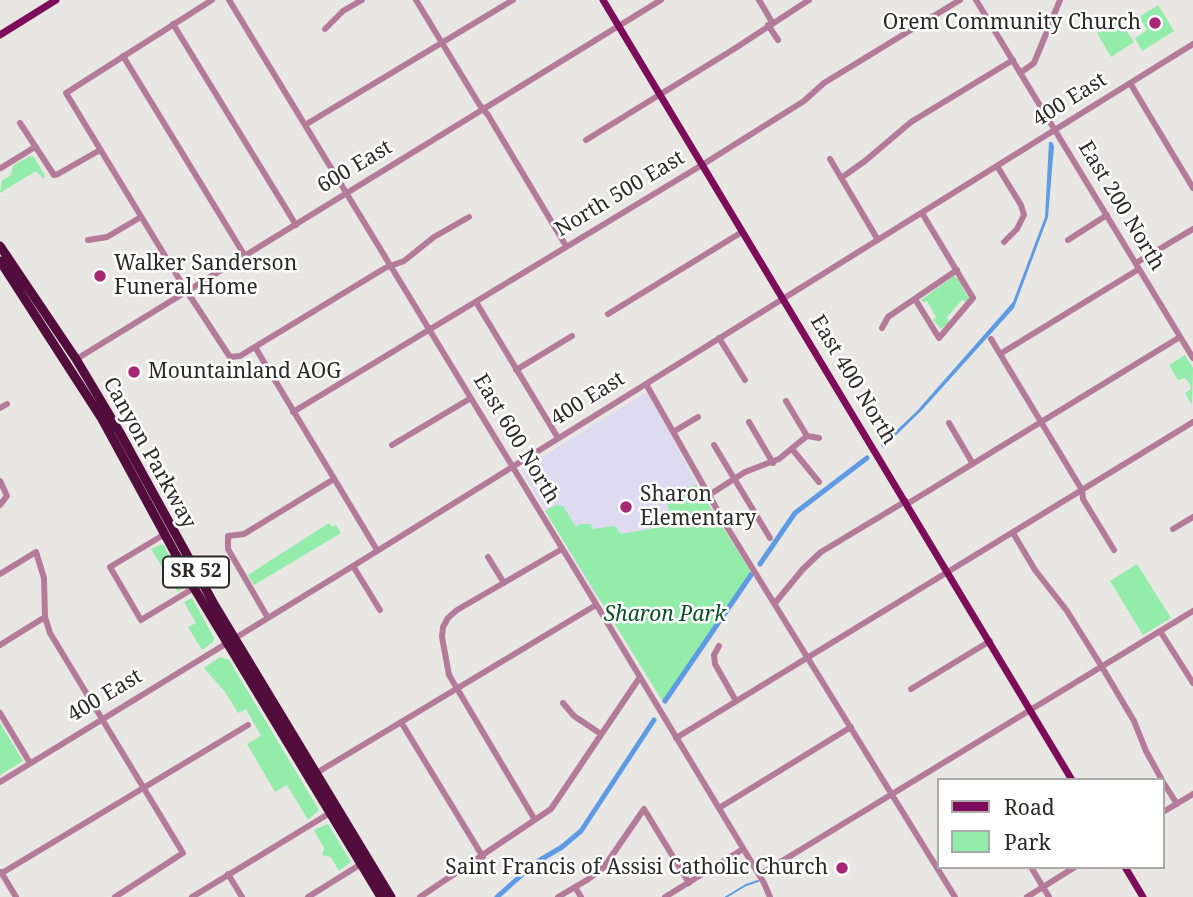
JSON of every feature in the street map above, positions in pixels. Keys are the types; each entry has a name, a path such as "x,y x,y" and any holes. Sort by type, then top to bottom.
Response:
{"highway":[{"name":"Canyon Parkway","path":"0,246 136,460 231,641 312,775 391,897"},
{"name":"Canyon Parkway","path":"0,261 72,362 194,588 231,641"},
{"name":"Canyon Parkway","path":"312,775 330,813 381,897"}],"main road":[{"name":"East 400 North","path":"603,0 1071,778"},
{"path":"0,34 53,1"},
{"path":"1126,869 1143,897"}],"street":[{"path":"212,0 66,93 228,355 237,357 255,347 414,255 434,237 469,217"},
{"name":"East 600 North","path":"229,0 640,677 770,897"},
{"path":"325,29 343,12 362,0"},
{"path":"416,0 566,246"},
{"path":"305,125 513,0"},
{"name":"600 East","path":"72,362 660,0"},
{"path":"759,0 778,40"},
{"path":"586,140 809,0"},
{"name":"North 500 East","path":"293,412 702,165 804,101 824,83 960,0"},
{"name":"East 200 North","path":"976,0 1193,358"},
{"path":"1020,73 1034,63 1060,0"},
{"path":"173,24 296,225"},
{"name":"400 East","path":"0,782 1192,47"},
{"path":"123,56 245,256"},
{"path":"841,178 865,162 911,122 1013,60"},
{"path":"1130,83 1193,188"},
{"path":"20,123 51,173 56,175 100,150"},
{"path":"1,168 35,147"},
{"path":"830,159 878,240"},
{"path":"997,166 1021,205 1024,215 1017,229 1004,242"},
{"path":"915,299 939,338 973,298 922,213"},
{"path":"1068,240 1107,215"},
{"path":"88,240 107,237 141,217"},
{"path":"1000,354 1193,229"},
{"path":"608,314 742,232"},
{"path":"882,328 888,317 957,270"},
{"path":"476,302 558,438"},
{"path":"516,370 572,336"},
{"path":"775,603 821,552 974,464 1180,337"},
{"path":"719,338 745,380"},
{"path":"991,339 1114,550"},
{"path":"255,347 377,550"},
{"path":"646,384 709,495 936,860"},
{"path":"392,445 471,398"},
{"path":"786,401 807,436 819,438"},
{"path":"673,432 698,417"},
{"path":"749,422 773,463"},
{"path":"676,738 1193,422"},
{"path":"948,423 974,464"},
{"path":"709,495 750,469 773,463 807,436"},
{"path":"714,445 770,538"},
{"path":"792,449 818,482"},
{"path":"268,618 228,549 228,536 244,534 334,479"},
{"path":"0,481 7,496 0,505"},
{"path":"1173,529 1193,517"},
{"path":"1013,533 1034,569 1067,611 1102,667 1134,721 1146,751 1161,778"},
{"path":"165,534 110,567 141,620 194,588"},
{"path":"535,820 457,689 445,662 442,637 448,618 457,610 562,549"},
{"path":"0,573 36,552 45,586 45,617 50,633 183,853 115,897"},
{"path":"488,557 504,583"},
{"path":"353,566 380,610"},
{"path":"312,775 596,605"},
{"path":"759,876 1193,611"},
{"path":"0,645 45,617"},
{"path":"1160,631 1193,684"},
{"path":"911,689 990,641"},
{"path":"719,646 714,655 715,664 736,701"},
{"path":"420,897 482,857 555,804 640,677"},
{"path":"563,704 574,716 601,734"},
{"path":"0,713 30,763"},
{"path":"401,722 482,857"},
{"path":"16,897 1,872 248,725"},
{"path":"719,808 851,727"},
{"path":"1165,784 1177,804"},
{"path":"1165,811 1193,794"},
{"path":"558,897 604,867 643,809 689,883"},
{"path":"192,897 330,813"},
{"path":"665,897 743,849"},
{"path":"308,897 361,864"},
{"path":"941,869 955,897"},
{"path":"1032,869 1049,897"},
{"path":"1027,897 1071,869"},
{"path":"228,874 242,897"},
{"path":"575,887 581,897"}],"shaded area":[{"name":"Sharon Elementary","path":"647,392 721,524 597,598 521,470"}],"green space":[{"path":"1158,5 1174,31 1142,51 1135,38 1147,30 1139,17"},
{"path":"1117,17 1134,42 1111,57 1097,33"},
{"path":"30,156 34,157 45,176 44,179 36,171 0,193 2,180 10,176 14,165"},
{"path":"954,276 969,299 966,302 962,300 947,317 949,322 941,329 933,320 936,317 927,301 921,300"},
{"path":"1185,355 1193,368 1192,405 1185,393 1191,389 1190,384 1185,378 1178,380 1169,365"},
{"name":"Sharon Park","path":"696,485 751,572 663,702 545,511 556,505 563,506 576,527 580,524 591,524 592,529 615,526 621,534 662,527 669,511 666,496 670,490"},
{"path":"329,523 332,527 336,525 341,533 254,585 248,575"},
{"path":"163,544 185,585 178,592 151,549"},
{"path":"1137,564 1171,618 1143,635 1110,581"},
{"path":"192,598 214,638 213,642 202,650 188,627 196,623 184,602"},
{"path":"220,657 229,660 319,810 308,820 287,785 275,792 247,744 261,736 246,709 238,713 225,692 204,668"},
{"path":"0,723 23,761 0,775"},
{"path":"328,824 351,862 339,871 331,857 322,855 324,848 314,830"}],"water":[{"path":"1049,142 1054,146 1048,217 1014,308 922,410 883,448 881,445 916,412 1013,302 1045,217"}],"waterway":[{"path":"760,564 795,513 867,458"},
{"path":"665,701 751,575"},
{"path":"497,897 535,863 562,847 581,831 654,720"},
{"path":"726,897 758,881"}],"place":[{"name":"Orem Community Church","path":"1155,23"},
{"name":"Walker Sanderson Funeral Home","path":"100,276"},
{"name":"Mountainland AOG","path":"134,372"},
{"name":"Sharon Elementary","path":"626,507"},
{"name":"Saint Francis of Assisi Catholic Church","path":"842,868"}]}
